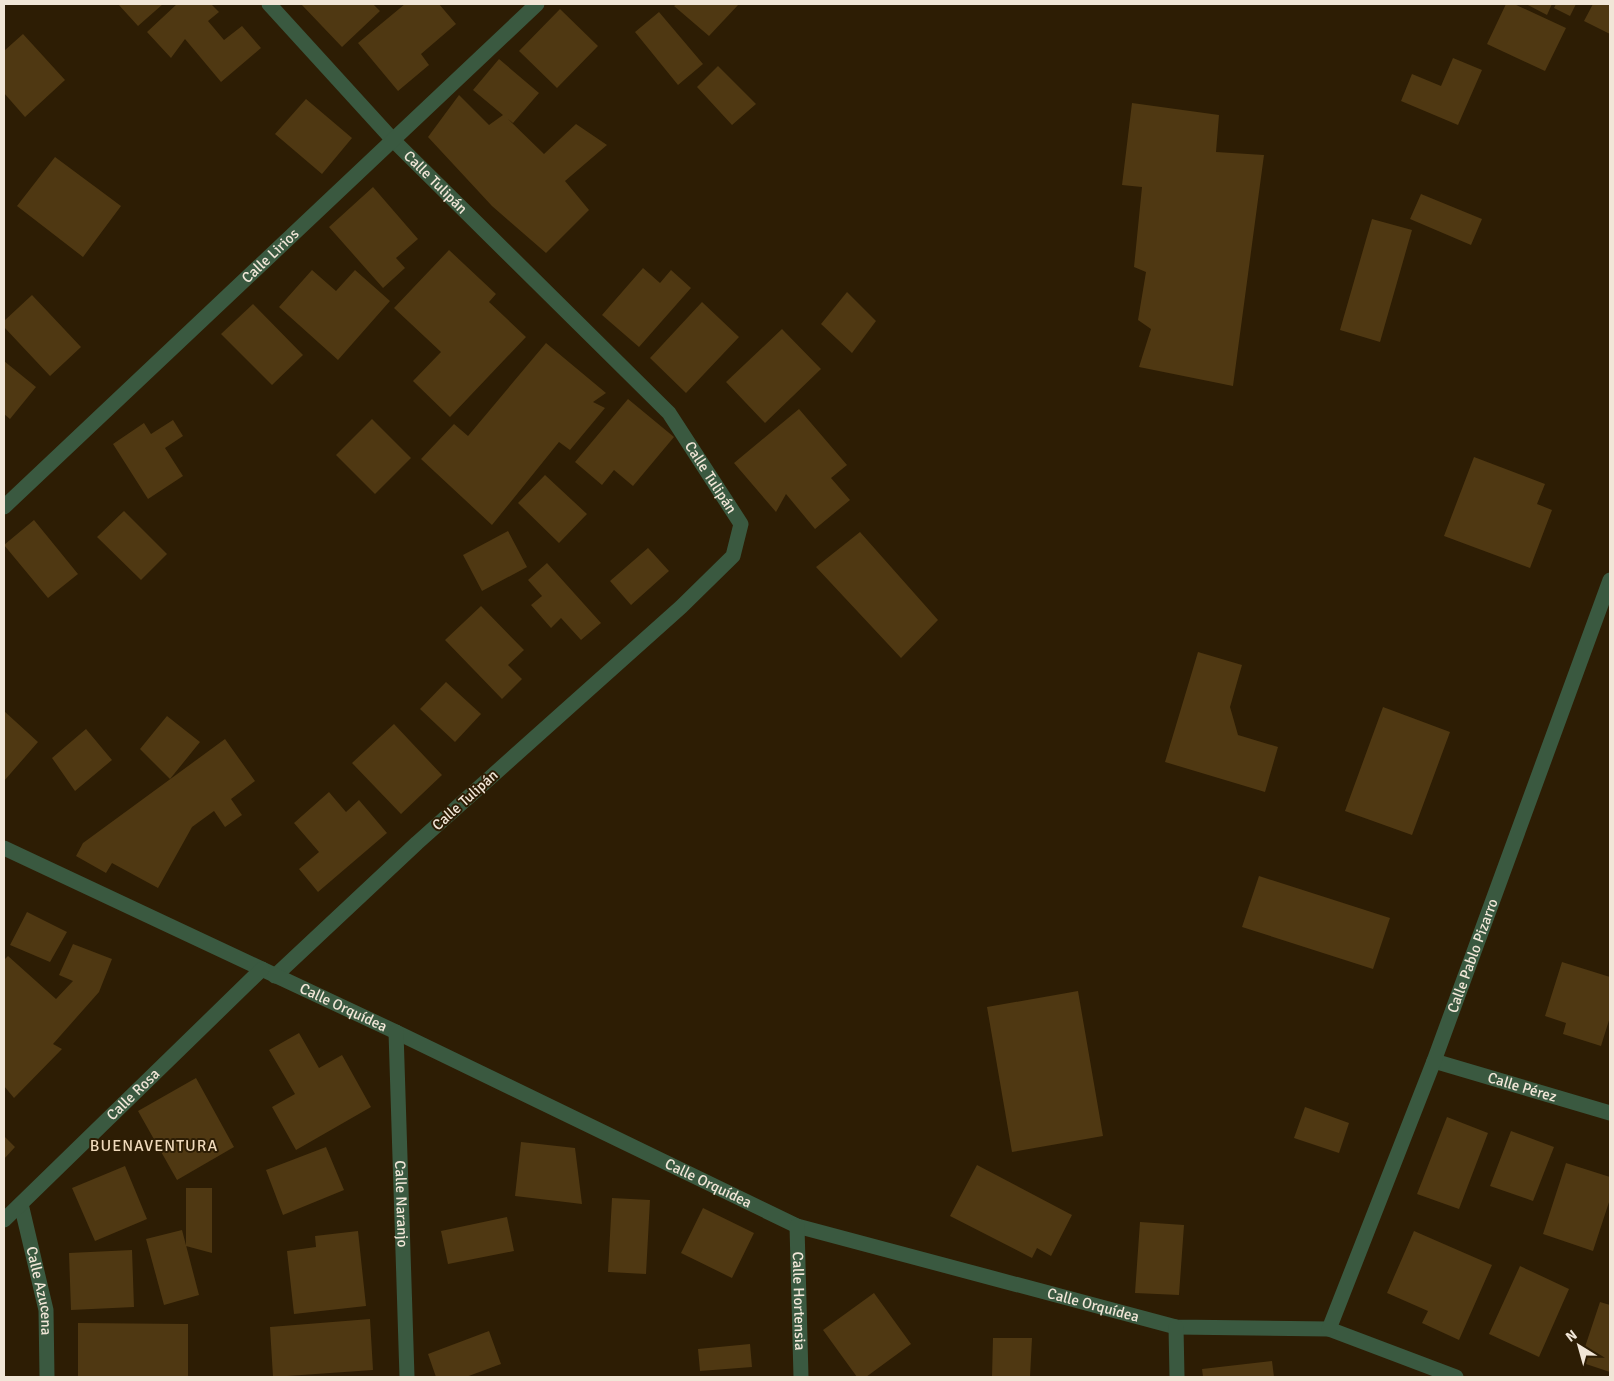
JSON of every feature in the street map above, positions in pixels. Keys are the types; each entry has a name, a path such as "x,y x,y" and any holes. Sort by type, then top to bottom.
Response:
{"street":[{"name":"Calle Tulipán","path":"268,973 417,843 681,607 732,556 741,524 669,413 393,140 269,4"},
{"name":"Calle Lirios","path":"4,507 537,4"},
{"name":"Calle Pablo Pizarro","path":"1329,1329 1434,1061 1610,580"},
{"name":"Calle Orquídea","path":"4,848 396,1032 797,1226 1176,1327 1329,1329 1456,1377"},
{"name":"Calle Rosa","path":"4,1220 268,973"},
{"name":"Calle Naranjo","path":"396,1032 407,1377"},
{"name":"Calle Pérez","path":"1434,1061 1610,1113"},
{"name":"Calle Azucena","path":"21,1204 46,1310 47,1377"},
{"name":"Calle Hortensia","path":"797,1226 801,1377"},
{"path":"1176,1327 1177,1377"}],"building":[{"path":"118,4 163,4 138,26"},
{"path":"177,4 211,4 219,12 208,21 224,40 242,26 261,48 221,82 185,39 171,58 147,32"},
{"path":"301,4 373,4 380,11 342,47"},
{"path":"405,4 439,4 456,24 421,54 429,65 398,91 358,43"},
{"path":"677,4 739,4 709,36 674,6"},
{"path":"1506,4 1514,4 1566,28 1545,71 1487,44"},
{"path":"1526,4 1552,4 1547,15"},
{"path":"1556,4 1576,4 1570,16 1554,8"},
{"path":"1593,4 1610,4 1610,34 1584,21"},
{"path":"560,9 598,46 557,88 519,51"},
{"path":"659,12 703,64 678,85 635,32"},
{"path":"23,34 65,80 25,117 4,93 4,51"},
{"path":"1453,58 1482,70 1458,125 1401,101 1412,74 1441,86"},
{"path":"499,59 539,93 513,123 508,119 544,154 576,124 607,145 565,181 589,210 546,253 492,206 428,137 459,95 489,125 503,115 473,90"},
{"path":"718,66 756,104 732,125 697,87"},
{"path":"306,99 352,138 322,174 275,134"},
{"path":"1132,103 1219,115 1216,152 1264,155 1233,386 1139,367 1151,329 1138,320 1146,272 1134,267 1142,187 1122,185"},
{"path":"55,157 121,206 83,257 17,206"},
{"path":"373,187 418,239 396,258 405,268 383,288 329,227"},
{"path":"1421,194 1482,219 1471,245 1410,219"},
{"path":"1372,219 1412,230 1380,342 1340,330"},
{"path":"449,250 496,294 489,302 526,337 450,417 413,381 441,352 394,308"},
{"path":"643,268 660,283 671,270 691,288 639,347 602,315"},
{"path":"312,270 336,291 355,270 390,301 338,360 279,307"},
{"path":"847,292 876,321 852,353 821,324"},
{"path":"32,295 81,347 50,376 4,327 4,321"},
{"path":"702,302 739,337 686,393 650,358"},
{"path":"253,304 303,355 272,385 221,334"},
{"path":"782,329 821,369 765,423 726,382"},
{"path":"546,343 606,393 593,402 605,408 570,450 559,442 492,525 421,459 454,424 468,436"},
{"path":"4,361 36,387 10,419 4,414"},
{"path":"628,399 674,437 633,486 614,470 602,485 575,462"},
{"path":"799,409 847,465 831,478 850,500 815,529 786,494 776,512 734,463"},
{"path":"372,419 411,458 375,494 336,455"},
{"path":"173,420 183,436 165,448 183,476 148,499 113,444 144,423 151,434"},
{"path":"1474,457 1545,484 1537,504 1552,510 1530,568 1444,536"},
{"path":"545,475 587,514 559,543 518,503"},
{"path":"124,511 167,554 141,580 97,537"},
{"path":"34,520 78,574 48,598 4,545"},
{"path":"508,531 527,567 482,591 463,555"},
{"path":"860,532 938,620 901,658 816,567"},
{"path":"648,548 669,571 631,605 610,581"},
{"path":"547,563 601,623 581,640 561,618 551,628 531,605 542,596 528,580"},
{"path":"481,606 524,650 508,665 522,679 502,699 445,640"},
{"path":"1198,652 1242,665 1230,707 1238,735 1278,747 1265,792 1165,762"},
{"path":"446,682 481,714 455,742 420,709"},
{"path":"1383,707 1450,732 1412,835 1345,811"},
{"path":"4,711 38,742 4,781"},
{"path":"167,716 200,742 170,779 140,749"},
{"path":"394,724 442,775 401,814 352,763"},
{"path":"86,729 112,760 75,791 52,758"},
{"path":"225,739 255,781 231,799 242,815 225,827 214,811 192,827 158,888 112,863 106,873 76,856 83,843"},
{"path":"329,792 346,812 359,800 387,833 318,892 299,869 319,852 294,823"},
{"path":"1259,876 1390,918 1373,969 1242,927"},
{"path":"27,912 67,932 50,962 10,945"},
{"path":"73,944 112,959 99,992 53,1044 62,1049 14,1098 4,1086 4,960 8,956 56,999 73,981 59,975"},
{"path":"1562,962 1610,977 1610,1017 1601,1046 1563,1034 1566,1023 1545,1016"},
{"path":"1078,991 1103,1136 1012,1152 987,1007"},
{"path":"299,1033 319,1068 342,1055 371,1107 296,1150 272,1107 295,1094 269,1050"},
{"path":"196,1078 234,1147 177,1180 138,1111"},
{"path":"1305,1107 1349,1123 1339,1153 1294,1138"},
{"path":"1447,1117 1488,1133 1459,1209 1417,1194"},
{"path":"1511,1131 1554,1147 1533,1201 1490,1186"},
{"path":"4,1136 15,1147 4,1159"},
{"path":"521,1142 575,1148 582,1204 515,1196"},
{"path":"326,1147 344,1190 283,1215 266,1170"},
{"path":"1566,1163 1610,1177 1610,1199 1593,1251 1543,1234"},
{"path":"977,1165 1072,1215 1051,1256 1037,1248 1032,1258 950,1216"},
{"path":"125,1166 147,1219 95,1241 72,1188"},
{"path":"186,1188 212,1188 212,1253 186,1246"},
{"path":"612,1198 650,1200 646,1274 608,1272"},
{"path":"703,1208 754,1233 732,1278 681,1253"},
{"path":"507,1217 514,1251 448,1264 441,1231"},
{"path":"1140,1222 1184,1225 1179,1295 1135,1293"},
{"path":"182,1230 199,1295 164,1305 146,1239"},
{"path":"358,1231 366,1306 294,1314 287,1251 316,1247 315,1236"},
{"path":"1414,1231 1492,1265 1459,1340 1422,1323 1428,1311 1387,1293"},
{"path":"132,1250 134,1307 71,1310 69,1253"},
{"path":"1520,1266 1569,1289 1539,1357 1489,1334"},
{"path":"874,1293 911,1344 866,1377 857,1377 823,1330"},
{"path":"1600,1302 1610,1305 1610,1372 1580,1362"},
{"path":"370,1319 373,1370 273,1377 270,1327"},
{"path":"78,1323 188,1324 188,1377 78,1377"},
{"path":"489,1331 501,1364 466,1377 436,1377 428,1354"},
{"path":"993,1338 1032,1338 1030,1377 992,1377"},
{"path":"750,1344 752,1367 700,1371 698,1349"},
{"path":"1272,1361 1274,1377 1203,1377 1202,1369"}],"district":[{"name":"BUENAVENTURA","path":"154,1146"}]}
